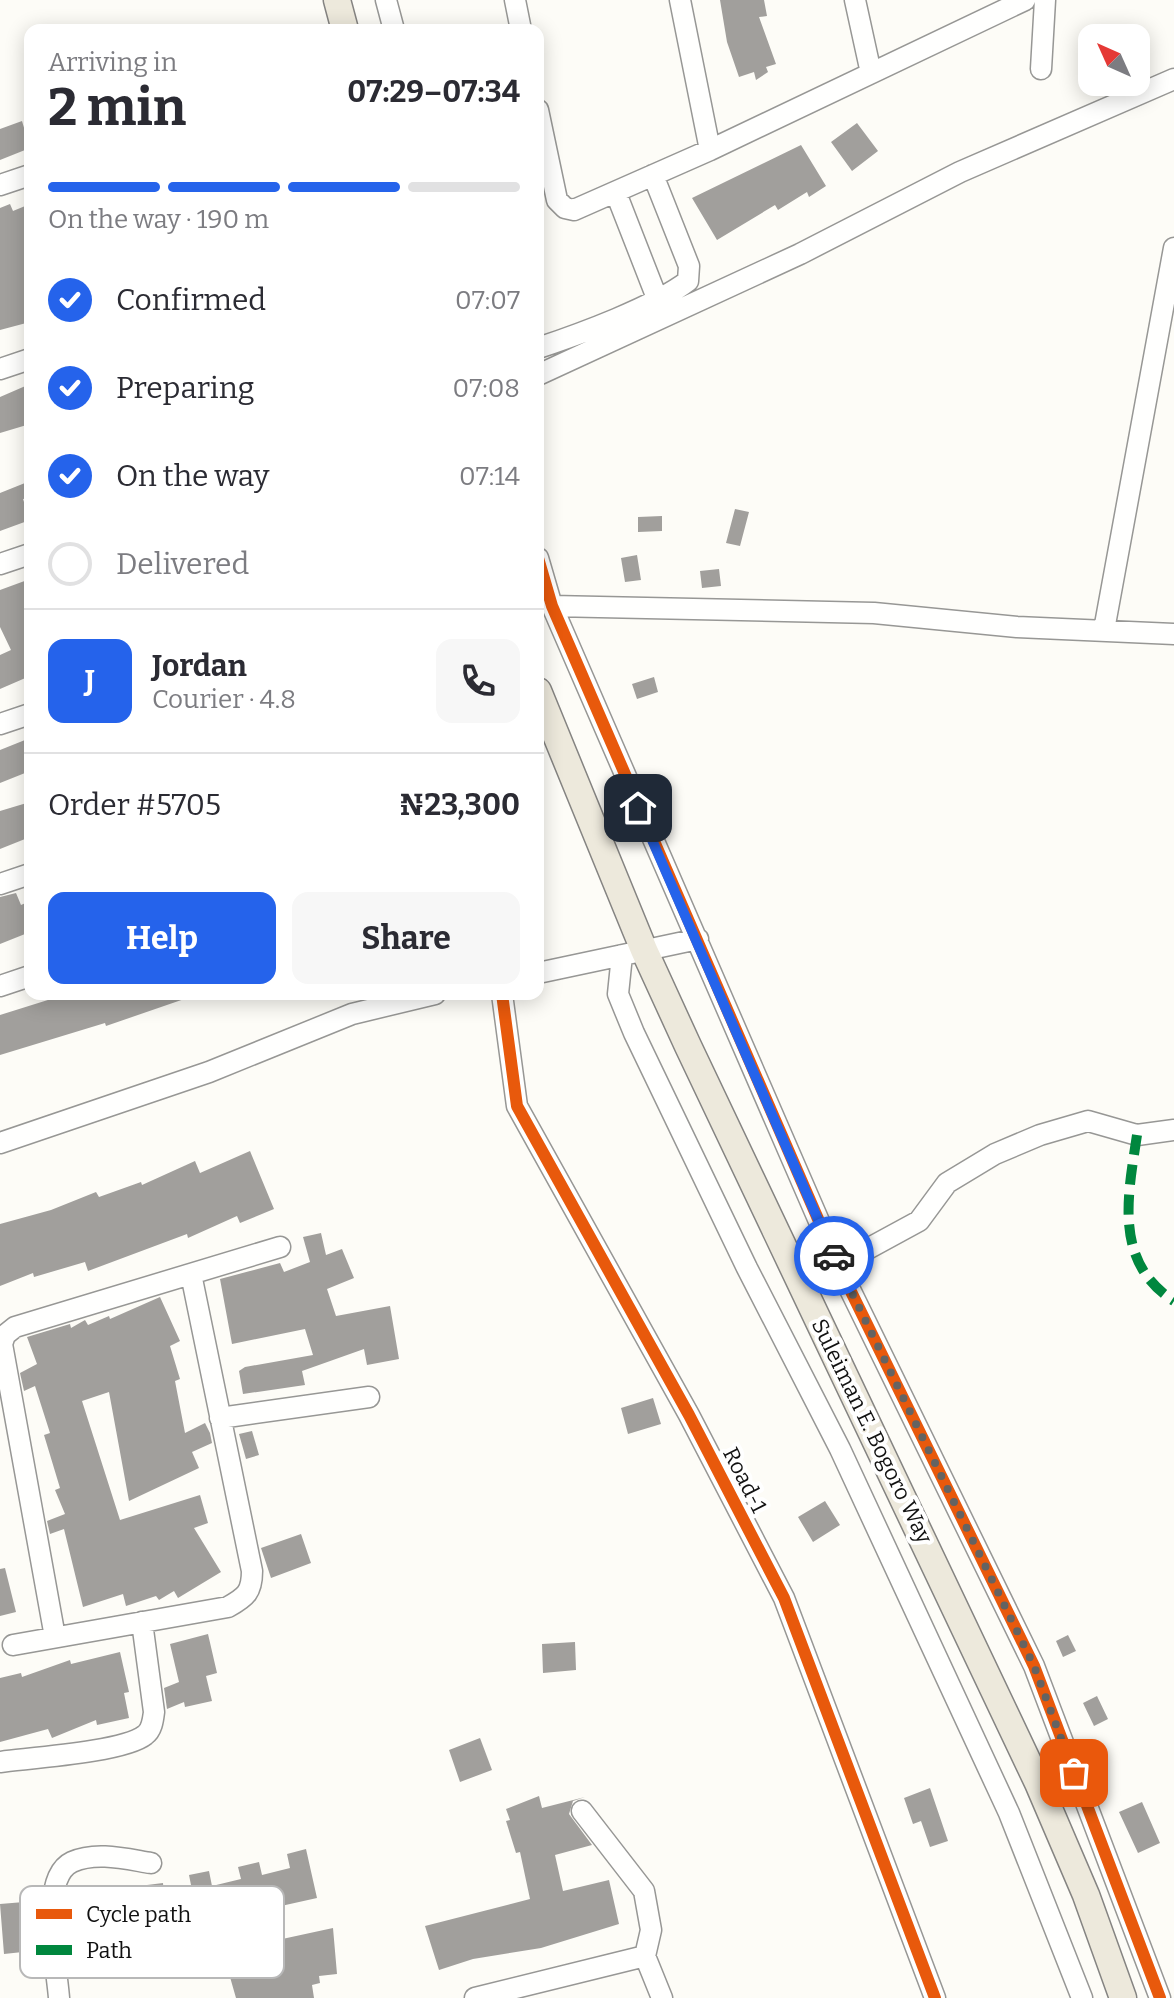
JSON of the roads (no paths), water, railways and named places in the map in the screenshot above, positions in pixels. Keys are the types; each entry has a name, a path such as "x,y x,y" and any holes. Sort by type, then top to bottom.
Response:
{"main road":[{"path":"337,0 343,24"},
{"name":"Suleiman E. Bogoro Way","path":"544,708 633,953 1032,1770 1086,1895 1123,1998"}],"street":[{"path":"386,0 392,24"},
{"path":"515,0 520,24"},
{"path":"680,0 710,150"},
{"path":"855,0 871,73"},
{"path":"544,138 557,200 565,208 574,210 710,150 1025,0"},
{"path":"1041,69 1045,0"},
{"path":"544,372 800,254 960,172 1173,82"},
{"path":"544,345 657,298 688,281 689,266 653,175"},
{"path":"0,185 24,177"},
{"path":"616,193 657,298"},
{"path":"1104,630 1174,248"},
{"path":"0,369 24,361"},
{"path":"0,564 24,556"},
{"name":"Suleiman E. Bogoro Way","path":"544,579 552,606 838,1265 1034,1666 1160,1998"},
{"path":"552,606 874,613 1017,627 1174,634"},
{"path":"0,724 24,716"},
{"path":"0,884 24,876"},
{"path":"544,972 698,939"},
{"path":"633,953 618,994 634,1033 747,1268 840,1449 1009,1813 1082,1998"},
{"path":"0,986 24,978"},
{"path":"0,1143 209,1072 352,1014 410,1000"},
{"name":"Road-1","path":"503,1000 517,1106 689,1415 784,1598 935,1998"},
{"path":"838,1265 919,1221 947,1183 995,1154 1040,1135 1088,1121 1137,1135 1174,1130"},
{"path":"55,1637 2,1333 280,1247"},
{"path":"13,1645 228,1607 247,1597 252,1586 191,1274"},
{"path":"220,1418 369,1397"},
{"path":"0,1762 122,1745 145,1735 152,1725 154,1712 142,1622"},
{"path":"582,1811 644,1891 651,1930 645,1956 662,1998"},
{"path":"57,1886 60,1873 70,1863 107,1856 151,1863"},
{"path":"475,1998 645,1956"},
{"path":"57,1978 59,1998"}]}
